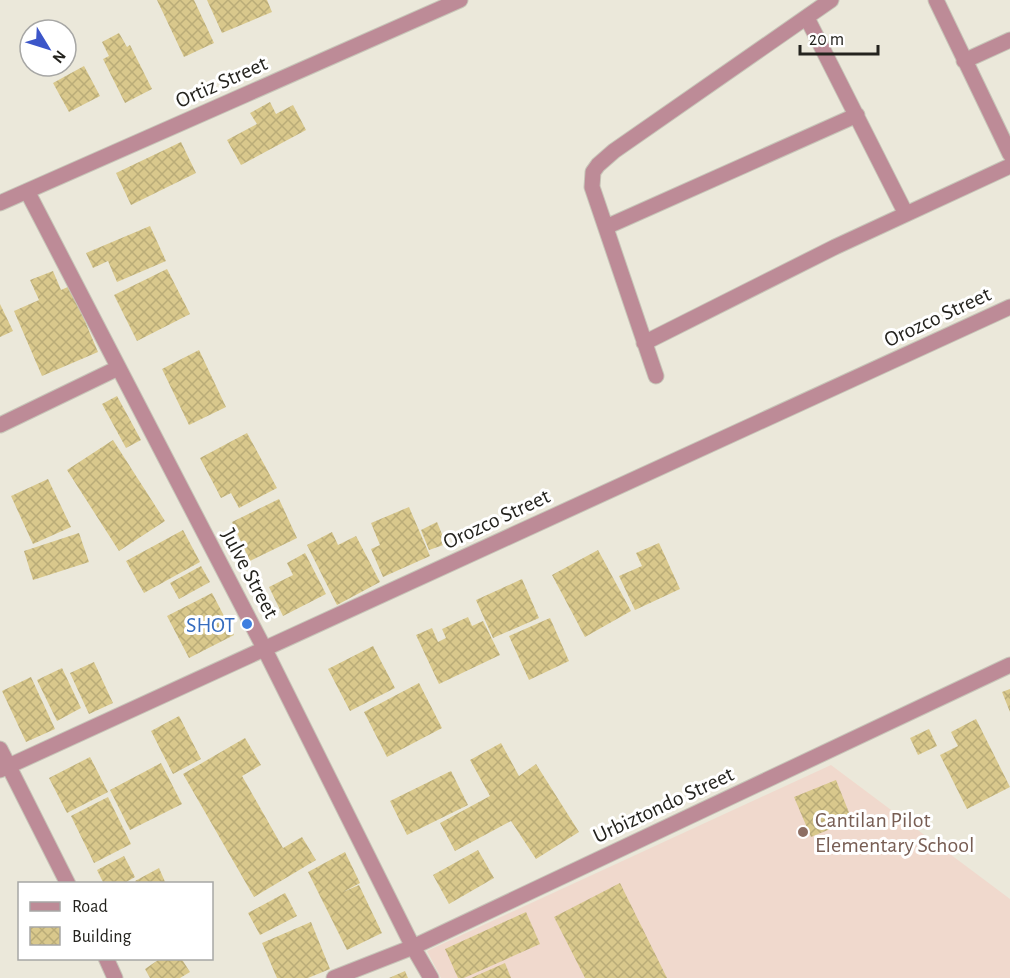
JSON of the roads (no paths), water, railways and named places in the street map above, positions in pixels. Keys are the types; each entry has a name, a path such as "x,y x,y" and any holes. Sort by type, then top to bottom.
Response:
{"street":[{"name":"Ortiz Street","path":"0,203 460,0"},
{"path":"656,376 592,187 593,172 598,165 831,0"},
{"path":"936,0 1010,154"},
{"path":"807,18 857,115 883,173 906,214"},
{"path":"964,61 1010,40"},
{"path":"606,228 857,115"},
{"path":"644,343 906,214 1010,166"},
{"name":"Julve Street","path":"27,191 264,648 413,947 431,978"},
{"name":"Orozco Street","path":"4,768 1010,307"},
{"path":"0,425 118,368"},
{"name":"Urbiztondo Street","path":"334,978 413,947 1010,665"},
{"path":"0,749 4,768 67,882"},
{"path":"107,960 116,978"}],"place":[{"name":"SHOT","path":"247,624"},
{"name":"Cantilan Pilot Elementary School","path":"803,832"}]}
